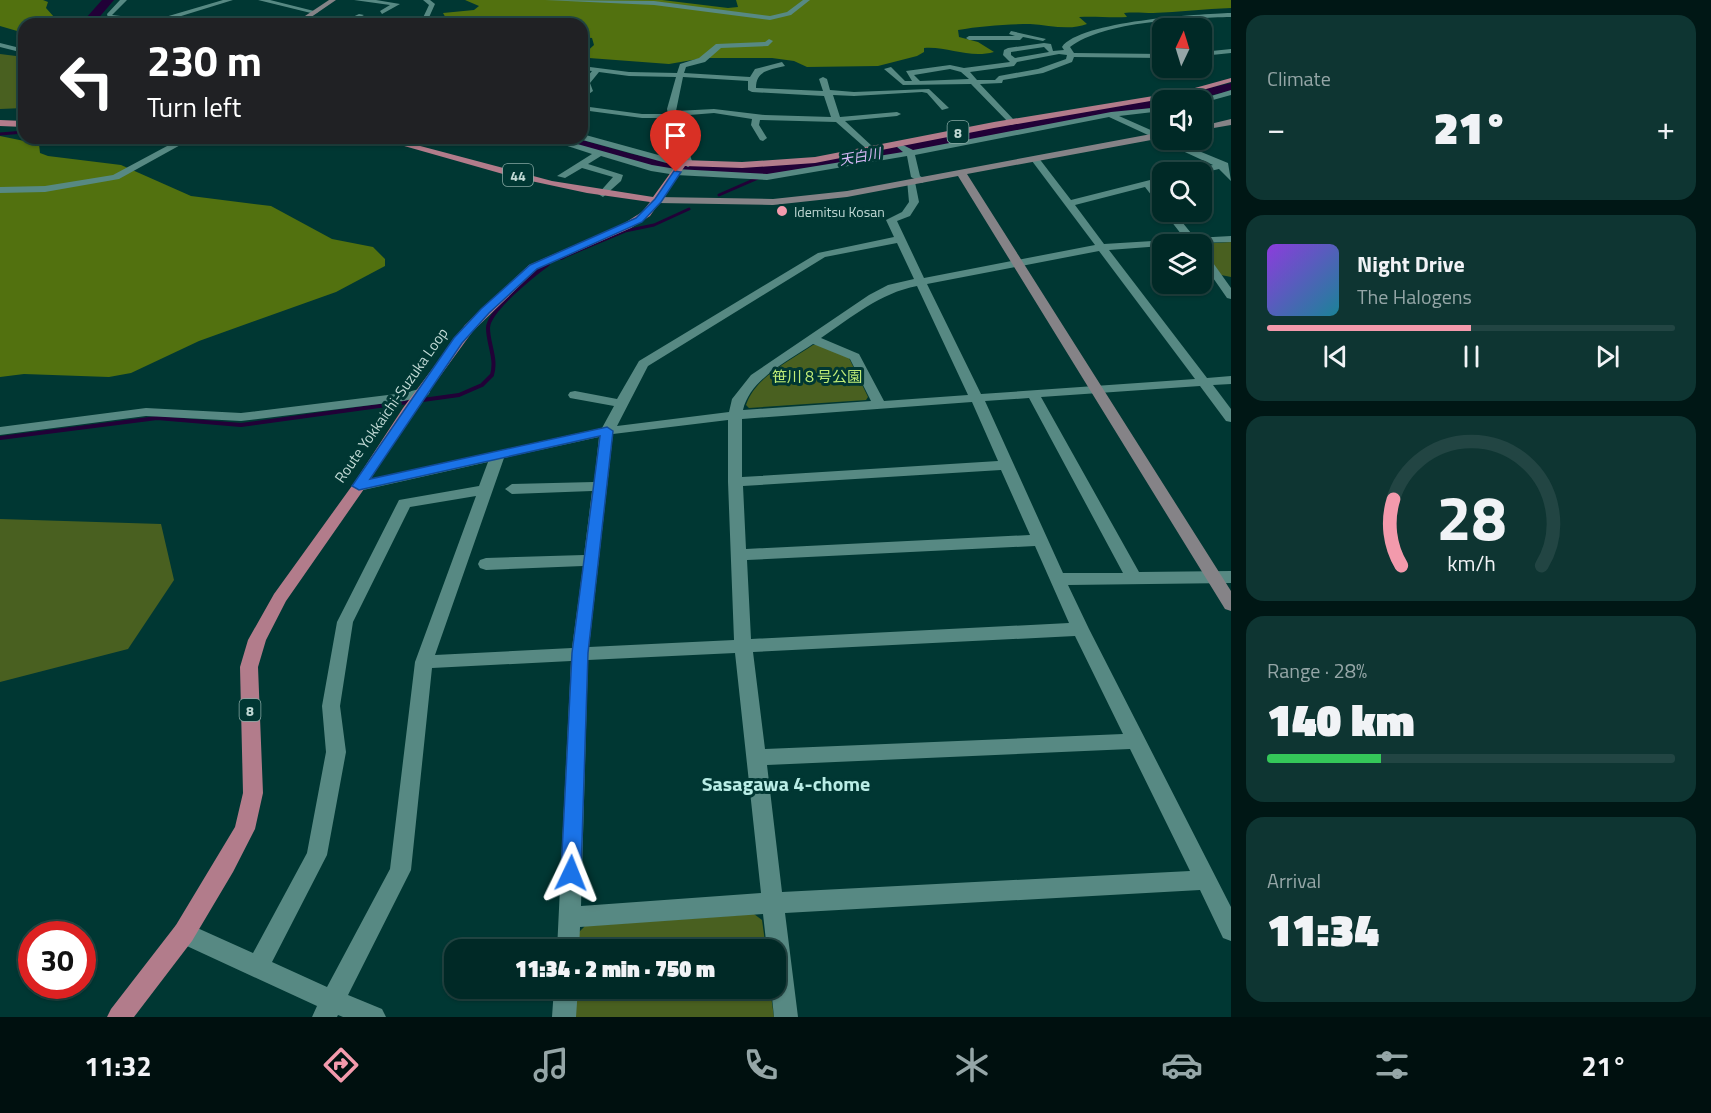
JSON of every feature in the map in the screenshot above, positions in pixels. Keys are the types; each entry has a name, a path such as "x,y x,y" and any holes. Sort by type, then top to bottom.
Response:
{"main road":[{"name":"8","path":"681,168 783,163 1185,93 1231,80"},
{"path":"0,123 18,124"},
{"name":"44","path":"403,144 546,182 603,194 658,200"},
{"name":"Route Yokkaichi-Suzuka Loop","path":"119,1017 184,933 226,865 245,829 253,793 249,667 257,640 280,598 416,400 469,328 525,272 544,261 633,223 646,214 681,168"}],"street":[{"path":"119,18 110,17 110,15 124,0"},
{"path":"169,18 230,0"},
{"path":"261,0 315,12"},
{"path":"306,18 333,0"},
{"path":"357,0 397,4 381,14"},
{"path":"426,0 432,4 426,18"},
{"path":"548,0 654,3 770,18 789,15 807,0"},
{"path":"354,18 361,15"},
{"path":"588,109 642,116 714,111 757,117 778,106 829,93 854,94 870,89 901,90 917,86 996,82 999,78 1040,71 1069,60 1069,51 1086,36 1127,25 1201,16 1231,15"},
{"path":"1011,33 1069,51"},
{"path":"969,38 1009,39 1023,36"},
{"path":"681,168 671,106 683,66 702,60 718,46 736,40 768,44 769,41"},
{"path":"0,45 18,50"},
{"path":"1013,61 1006,52 1021,47 1046,45 1056,52"},
{"path":"1212,54 1231,51"},
{"path":"917,86 909,73 950,67 964,70 1014,64 1013,61 1056,52 1152,55"},
{"path":"1212,55 1231,60"},
{"path":"942,60 950,67"},
{"path":"782,64 758,71 752,79 753,91 778,106 837,113 897,114"},
{"path":"588,69 629,74 752,79"},
{"path":"888,69 903,82 928,91 945,108"},
{"path":"588,80 597,70"},
{"path":"964,70 1011,122"},
{"path":"823,79 837,113 870,149"},
{"path":"894,82 901,90"},
{"path":"1212,98 1231,92"},
{"path":"854,94 859,106"},
{"path":"566,144 651,168 681,168 762,176 848,165 1110,114 1152,110"},
{"path":"1110,114 1152,133"},
{"path":"757,117 755,125 763,138"},
{"path":"1212,126 1231,122"},
{"path":"658,200 773,202 847,194 1152,139"},
{"path":"588,140 681,168"},
{"path":"0,190 45,189 116,177 178,144"},
{"path":"896,144 910,152 916,177 922,180"},
{"path":"1193,150 1226,164 1231,178"},
{"path":"562,176 598,154"},
{"path":"1035,159 1231,418"},
{"path":"580,165 618,175 618,179 603,194"},
{"path":"961,173 1231,605"},
{"path":"910,182 914,202 906,214 891,220 899,239 976,397 1080,629 1231,930"},
{"path":"1069,204 1152,183"},
{"path":"1148,184 1152,189"},
{"path":"568,939 580,653 607,431 643,364 822,255 899,239"},
{"path":"1212,241 1231,239"},
{"path":"786,1017 744,645 735,482 735,415 739,399 756,378 881,291 919,280 1101,247 1152,245"},
{"path":"1212,269 1231,296"},
{"path":"812,339 855,357 879,404"},
{"path":"359,486 607,431 735,415 1231,380"},
{"path":"1033,394 1134,578"},
{"path":"575,395 621,404"},
{"path":"0,431 146,412 260,416 404,397 416,400"},
{"path":"328,1009 400,870 423,662 497,457"},
{"path":"735,482 1007,465"},
{"path":"407,503 419,474"},
{"path":"512,489 600,486"},
{"path":"258,966 317,855 336,752 331,706 345,622 404,503 486,490"},
{"path":"739,555 1040,540"},
{"path":"486,564 591,560"},
{"path":"1058,579 1231,577"},
{"path":"423,662 1080,629"},
{"path":"755,758 1135,741"},
{"path":"569,917 772,903 1205,880"},
{"path":"184,933 258,966 328,1009 374,1017"},
{"path":"564,1017 565,999"}],"green space":[{"path":"0,0 43,0 48,2 46,8 54,17 58,18 18,18 18,31 0,26"},
{"path":"465,0 662,0 728,8 738,7 736,0 1231,0 1231,8 1124,13 1127,17 1079,17 1087,24 1073,27 1021,24 958,30 959,37 978,42 994,52 985,54 924,48 924,52 917,56 878,66 807,67 794,61 772,58 704,58 669,64 589,58 588,50 594,45 592,38 588,38 588,18 446,18 443,13 474,10 479,6"},
{"path":"0,54 18,56 18,108 0,109"},
{"path":"0,136 18,140 18,144 39,144 40,153 48,156 121,165 191,196 271,206 332,239 373,247 385,259 385,266 336,292 199,341 131,373 109,377 24,374 0,377"},
{"path":"1231,242 1231,277 1221,275 1212,263 1212,243"},
{"name":"笹川８号公園","path":"813,345 849,358 868,397 866,400 749,408 746,405 757,386 765,378"},
{"path":"0,519 161,524 174,580 128,649 0,682"},
{"path":"754,914 762,920 765,939 578,939 578,933 585,926"},
{"path":"576,999 771,999 774,1017 575,1017"}],"waterway":[{"name":"天白川","path":"93,18 108,0"},
{"name":"天白川","path":"1212,91 1231,87"},
{"name":"天白川","path":"580,144 664,166 700,171 759,171 818,164 1152,104"},
{"path":"0,134 18,132"},
{"path":"719,195 774,171"},
{"path":"563,257 561,258 625,231 654,225 689,209"},
{"path":"0,438 157,418 241,425 459,395 482,385 492,375 493,357 488,328 495,312 513,293 548,264"}],"place":[{"name":"Idemitsu Kosan","path":"782,211"}],"district":[{"name":"Sasagawa 4-chome","path":"786,783"}],"route":[{"path":"571,873 580,653 607,431 359,486 458,340 485,311 533,267 639,220 658,200 676,172"}]}
